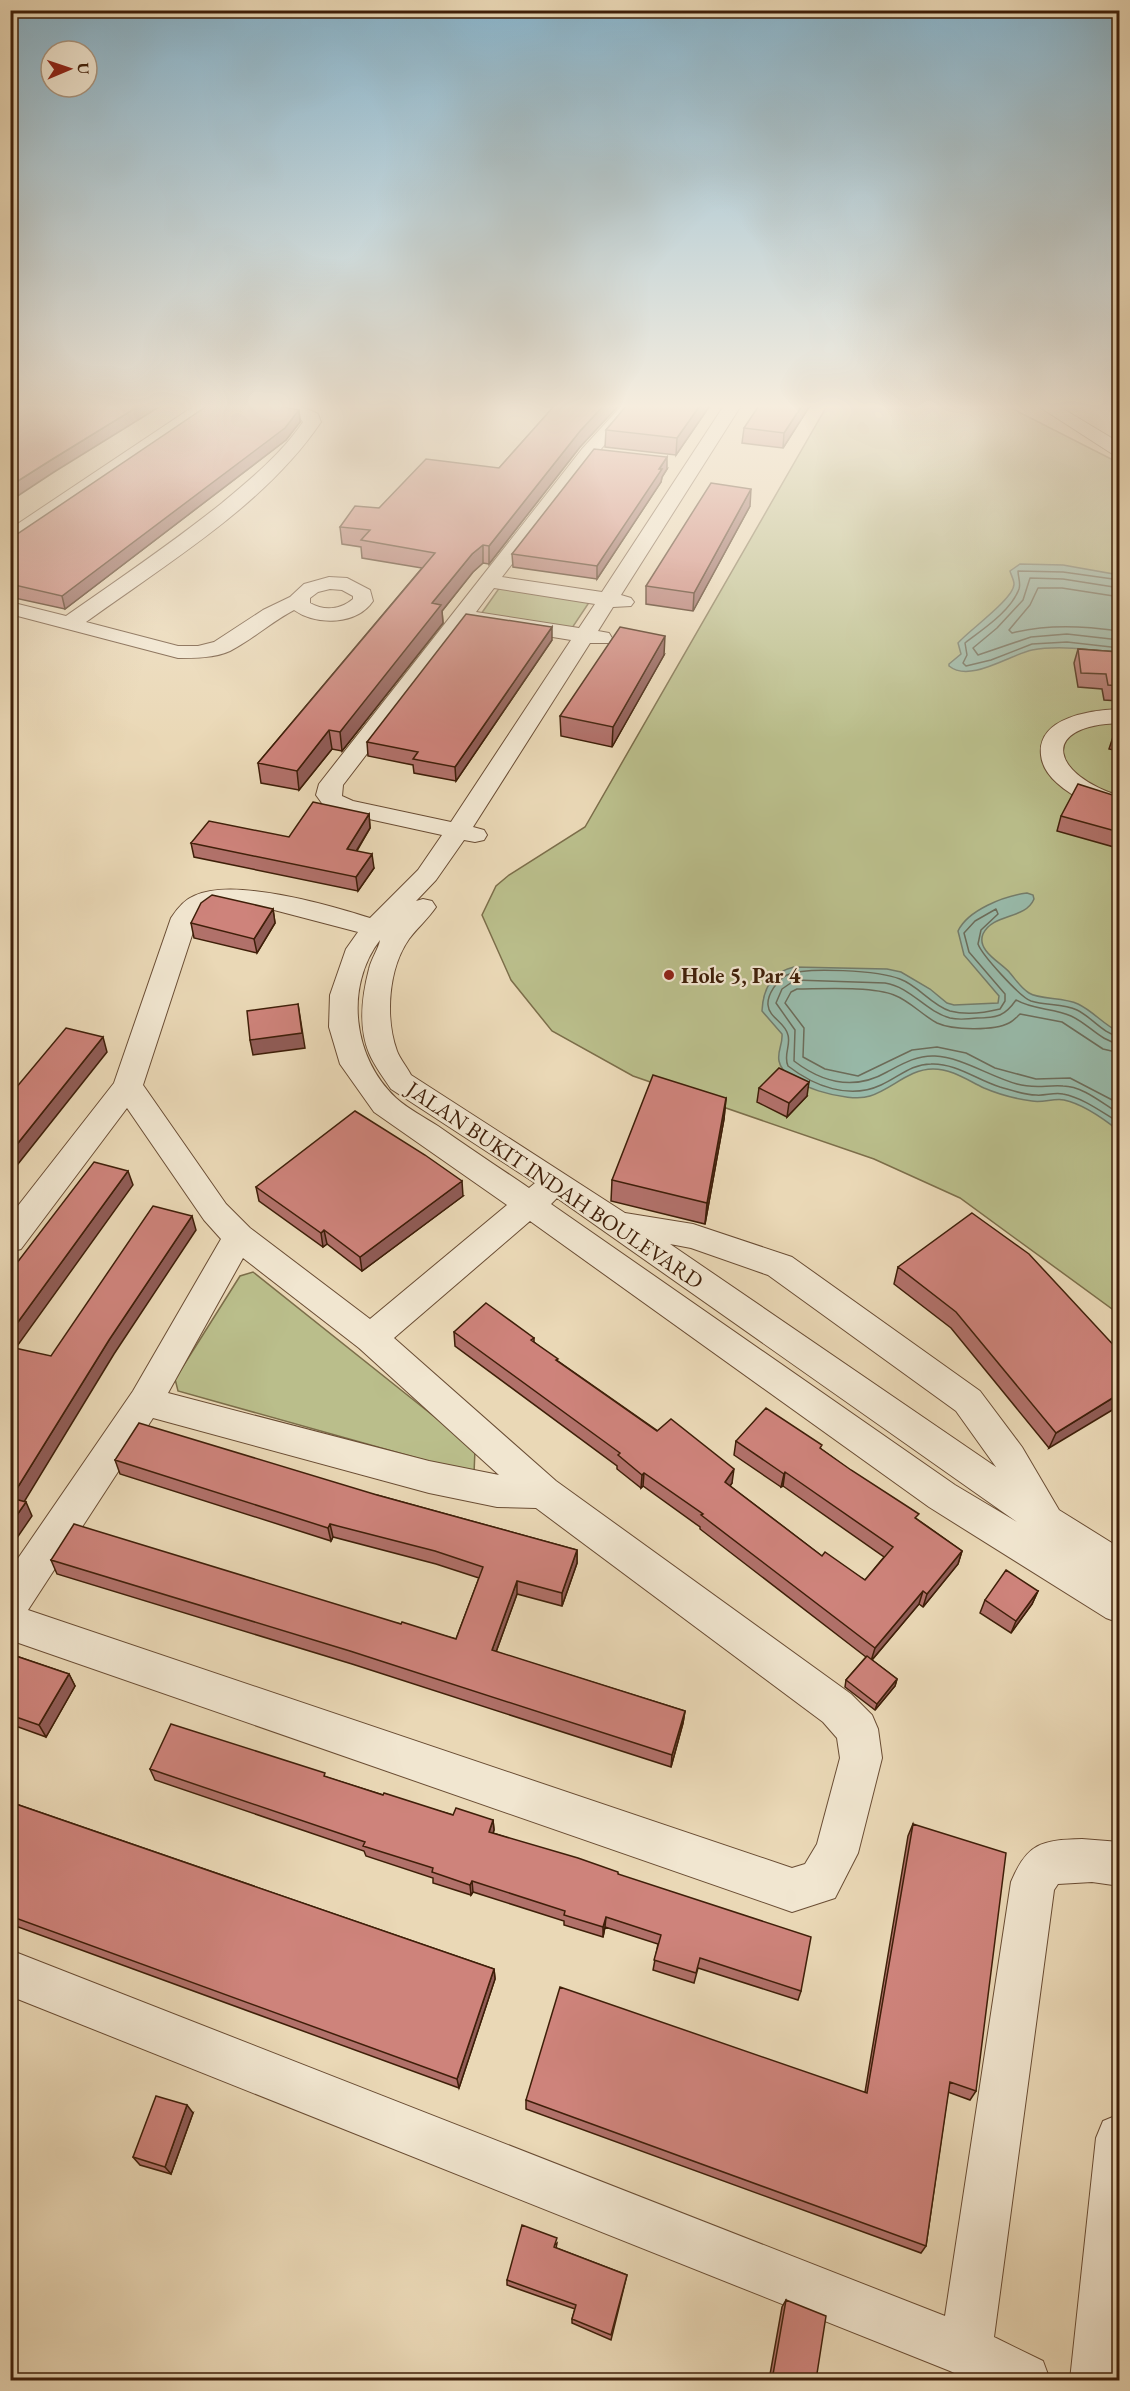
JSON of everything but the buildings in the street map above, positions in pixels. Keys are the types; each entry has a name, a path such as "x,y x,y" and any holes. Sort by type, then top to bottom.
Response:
{"street":[{"path":"10,538 43,516"},
{"path":"68,625 219,516"},
{"path":"466,833 345,807 333,801 328,795 332,783 539,516"},
{"path":"665,516 617,600 466,833 427,875 386,933 359,949 344,996 343,1027 355,1064 385,1106 529,1204 942,1496 1119,1606"},
{"path":"488,581 617,600"},
{"path":"10,608 178,652 198,652 221,646 270,614 299,600"},
{"path":"462,616 593,637"},
{"path":"1119,716 1092,718 1070,725 1056,736 1050,750 1054,765 1068,781 1090,794 1119,804"},
{"path":"10,1240 128,1086 184,918 196,904 219,897 242,898 314,912 386,933"},
{"name":"JALAN BUKIT INDAH BOULEVARD","path":"386,933 377,994 376,1022 383,1052 401,1082 558,1183 1046,1522 1108,1562"},
{"path":"10,1622 792,1890 819,1882 836,1853 861,1758 857,1729 837,1708 543,1492 371,1338 239,1237 215,1212 128,1086"},
{"path":"371,1338 529,1204 558,1183"},
{"path":"616,1223 693,1236 780,1266 968,1401 992,1430 1014,1463 1046,1522"},
{"path":"10,1604 145,1401 239,1237"},
{"path":"145,1401 429,1477 497,1491 543,1492"},
{"path":"966,2351 1033,1882 1046,1865 1065,1860 1106,1861 1119,1864"},
{"path":"10,1973 966,2351 1024,2380"},
{"path":"1096,2380 1119,2138"}],"green space":[{"path":"764,516 1119,516 1119,1314 960,1198 874,1159 633,1076 552,1031 511,980 482,915 496,886 509,875 585,827"},
{"path":"500,587 590,601 572,628 481,614"},
{"path":"253,1272 475,1449 474,1474 178,1391 175,1379 240,1276"}],"water":[{"path":"1020,564 1063,565 1119,575 1119,654 1076,648 1053,648 1032,650 978,670 958,670 949,666 961,654 958,643 1007,598 1014,584 1010,571"},
{"path":"1027,893 1033,895 1034,899 1030,906 988,927 983,934 983,946 1029,993 1078,1004 1119,1032 1119,1131 1093,1112 1071,1102 1014,1098 940,1069 916,1072 878,1093 860,1098 818,1091 792,1078 783,1070 779,1061 782,1034 762,1011 764,996 774,977 794,967 887,969 901,972 930,989 947,1003 954,1005 998,1003 999,996 964,955 958,931 963,923 988,905"}],"place":[{"name":"Hole 5, Par 4","path":"669,975"}]}
